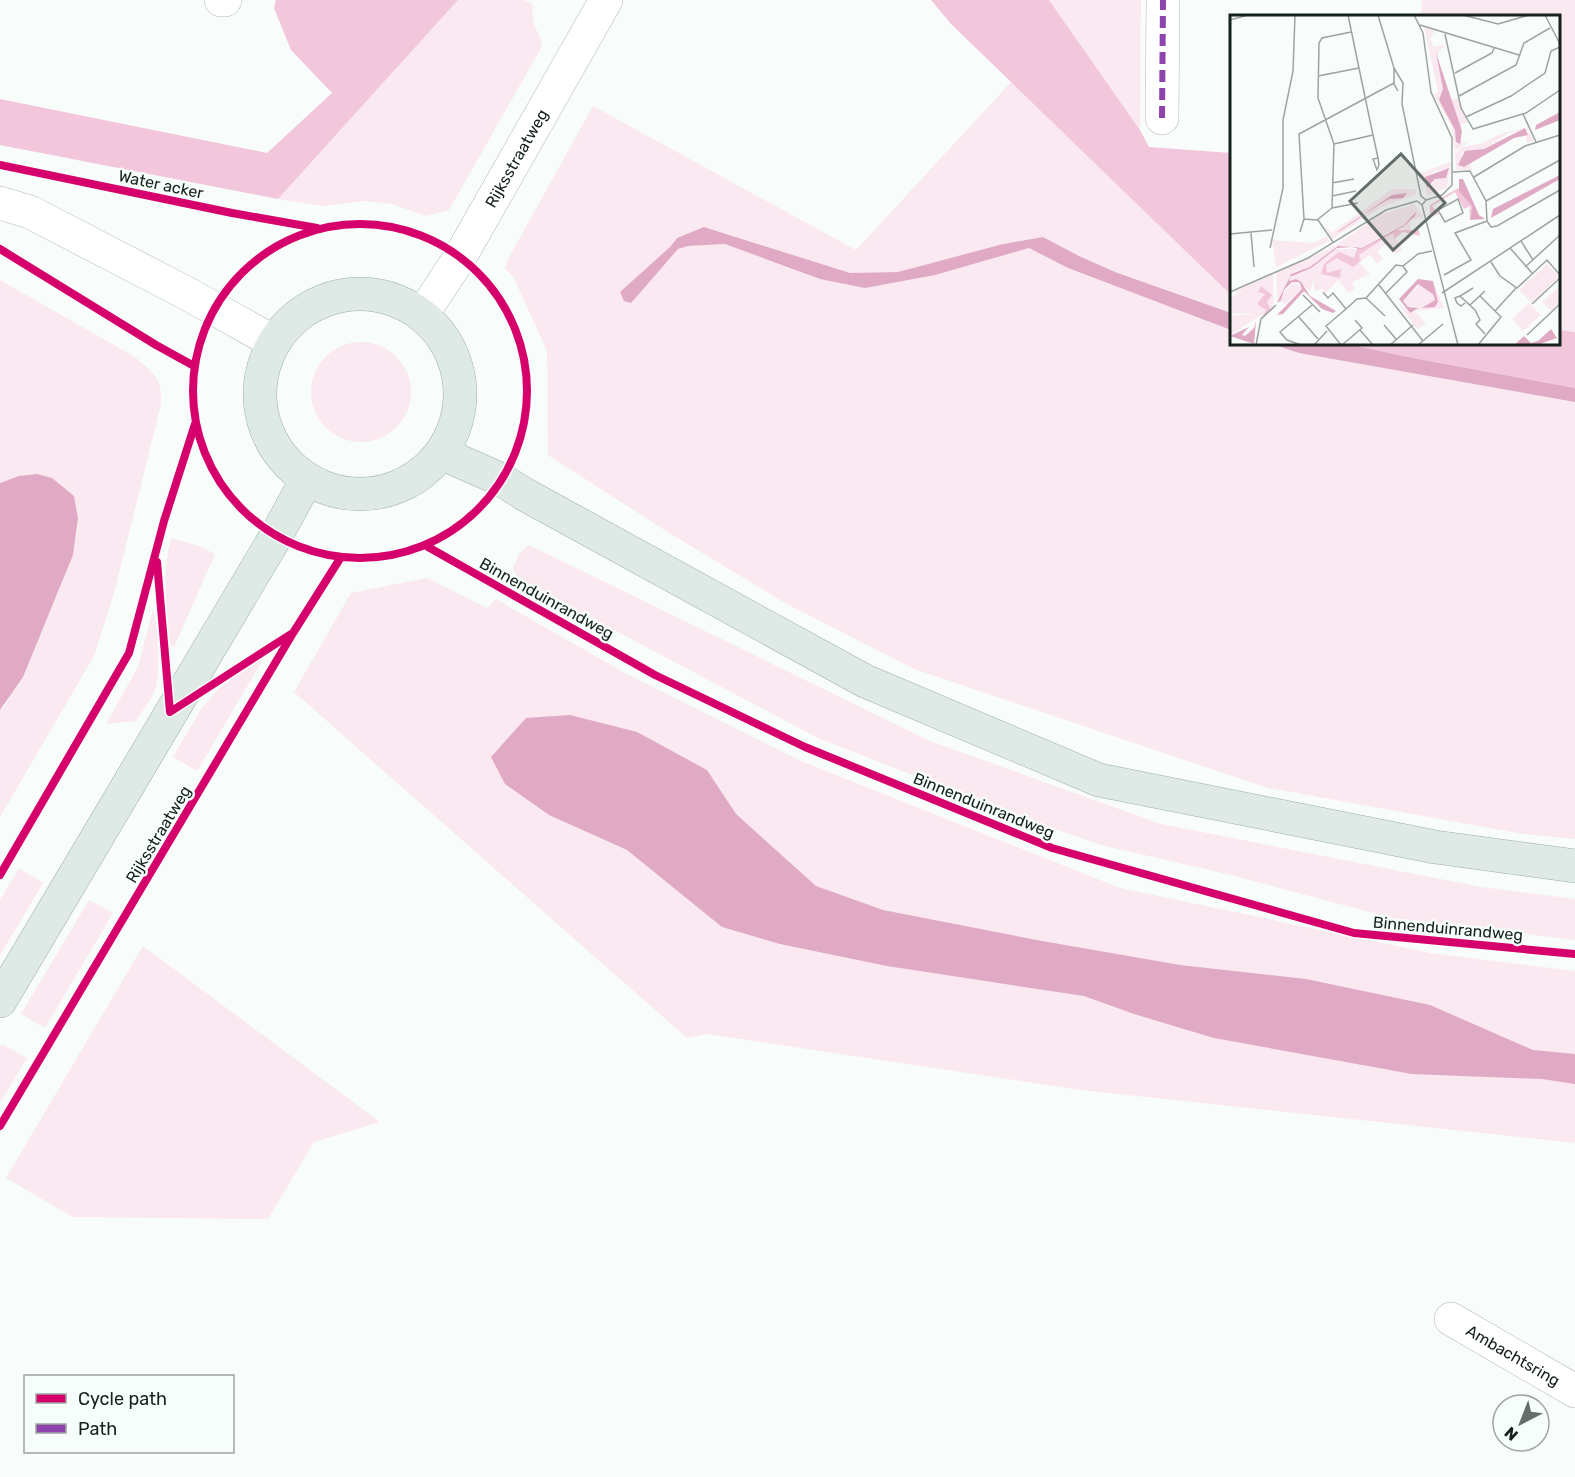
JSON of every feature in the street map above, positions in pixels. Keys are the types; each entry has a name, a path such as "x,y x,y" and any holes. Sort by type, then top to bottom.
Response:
{"main road":[{"path":"363,293 384,297 404,303 422,315 438,330 450,349 458,369 461,391 459,413 452,434 441,453 424,471 410,480 380,492 354,494 329,489 307,479 284,458 267,432 260,401 262,371 274,342 287,325 303,311 321,301 342,295 363,293"},
{"path":"441,453 502,480 865,681 1099,780 1435,847 1575,866"},
{"path":"0,1001 276,536 307,479"}],"street":[{"path":"1162,118 1163,0"},
{"name":"Rijksstraatweg","path":"422,315 460,257 596,4"},
{"path":"0,202 30,212 188,294 274,342"},
{"name":"Ambachtsring","path":"1451,1318 1575,1391"}],"shaded area":[{"path":"276,0 458,0 278,199 0,145 0,99 267,153 332,93 291,50 274,8"},
{"path":"458,0 524,0 532,4 534,25 542,41 541,48 449,210 426,216 392,204 365,201 323,206 278,199"},
{"path":"931,0 1049,0 1140,130 1149,147 1230,153 1230,294 951,24"},
{"path":"1049,0 1141,0 1140,130"},
{"path":"1422,0 1575,0 1575,332 1560,330 1560,15 1421,15"},
{"path":"1012,81 1230,294 1230,313 1115,272 1043,237 1003,244 898,272 849,273 705,227 677,238 631,302 678,249 688,246 725,244 820,279 935,275 1029,248 1068,268 1230,330 1230,345 1274,345 1299,353 1575,402 1575,839 1523,834 1268,788 914,669 785,603 663,529 548,455 547,351 514,278 505,268 593,106 856,250"},
{"path":"704,227 850,273 898,272 1003,244 1043,237 1115,272 1230,313 1230,330 1068,268 1029,248 935,275 865,288 820,279 725,244 688,246 678,249 631,303 624,301 620,292 677,238"},
{"path":"0,280 135,357 156,377 160,388 161,404 114,593 94,656 0,817 0,710 5,706 24,668 63,581 77,532 77,517 52,478 26,476 0,483"},
{"path":"1560,330 1575,332 1575,388 1353,345 1560,345"},
{"path":"361,342 380,346 396,357 407,373 411,392 407,411 396,427 380,438 361,442 342,438 326,427 315,411 311,392 315,373 326,357 342,346"},
{"path":"1274,345 1353,345 1575,388 1575,402 1299,353"},
{"path":"37,474 52,478 74,496 78,519 73,555 23,677 0,710 0,483 19,476"},
{"path":"171,538 199,546 215,554 174,647 170,645 166,592 166,565"},
{"path":"529,545 930,741 1161,824 1481,887 1575,899 1575,940 1392,918 1231,875 1101,845 1014,815 818,738 518,579 513,568 519,554"},
{"path":"427,578 487,608 496,599 625,673 801,761 1120,888 1430,953 1575,971 1575,1143 1081,1090 707,1034 687,1038 294,692 351,593"},
{"path":"153,610 158,660 156,687 136,721 106,724 138,667"},
{"path":"264,658 197,771 173,757 203,706 221,686"},
{"path":"570,715 637,732 707,770 736,814 816,886 883,910 1042,941 1180,965 1306,979 1430,1005 1533,1050 1575,1054 1575,1084 1542,1079 1412,1074 1214,1038 1084,996 887,966 780,944 722,927 627,850 549,815 505,784 491,757 526,718"},
{"path":"19,868 43,883 0,955 0,900"},
{"path":"89,900 113,913 45,1028 21,1014"},
{"path":"143,946 380,1122 314,1142 268,1219 73,1217 6,1178"},
{"path":"2,1044 27,1058 0,1103 0,1047"}],"marked path":[{"path":"1162,118 1163,0"}],"cycle path":[{"name":"Water acker","path":"0,165 232,213 317,228"},
{"path":"360,224 393,227 424,237 453,252 478,273 499,298 514,327 524,358 527,391 524,424 514,455 499,484 478,509 453,530 424,545 393,555 360,558 327,555 296,545 267,530 242,509 221,484 206,455 196,424 193,391 196,358 206,327 221,298 242,273 267,252 296,237 327,227 360,224"},
{"path":"0,249 194,366"},
{"path":"0,875 129,653 164,521 195,424"},
{"name":"Binnenduinrandweg","path":"428,547 655,675 805,747 1052,848 1354,933 1575,954"},
{"path":"0,1126 293,633 341,557"},
{"path":"157,562 170,712 291,634"}]}
